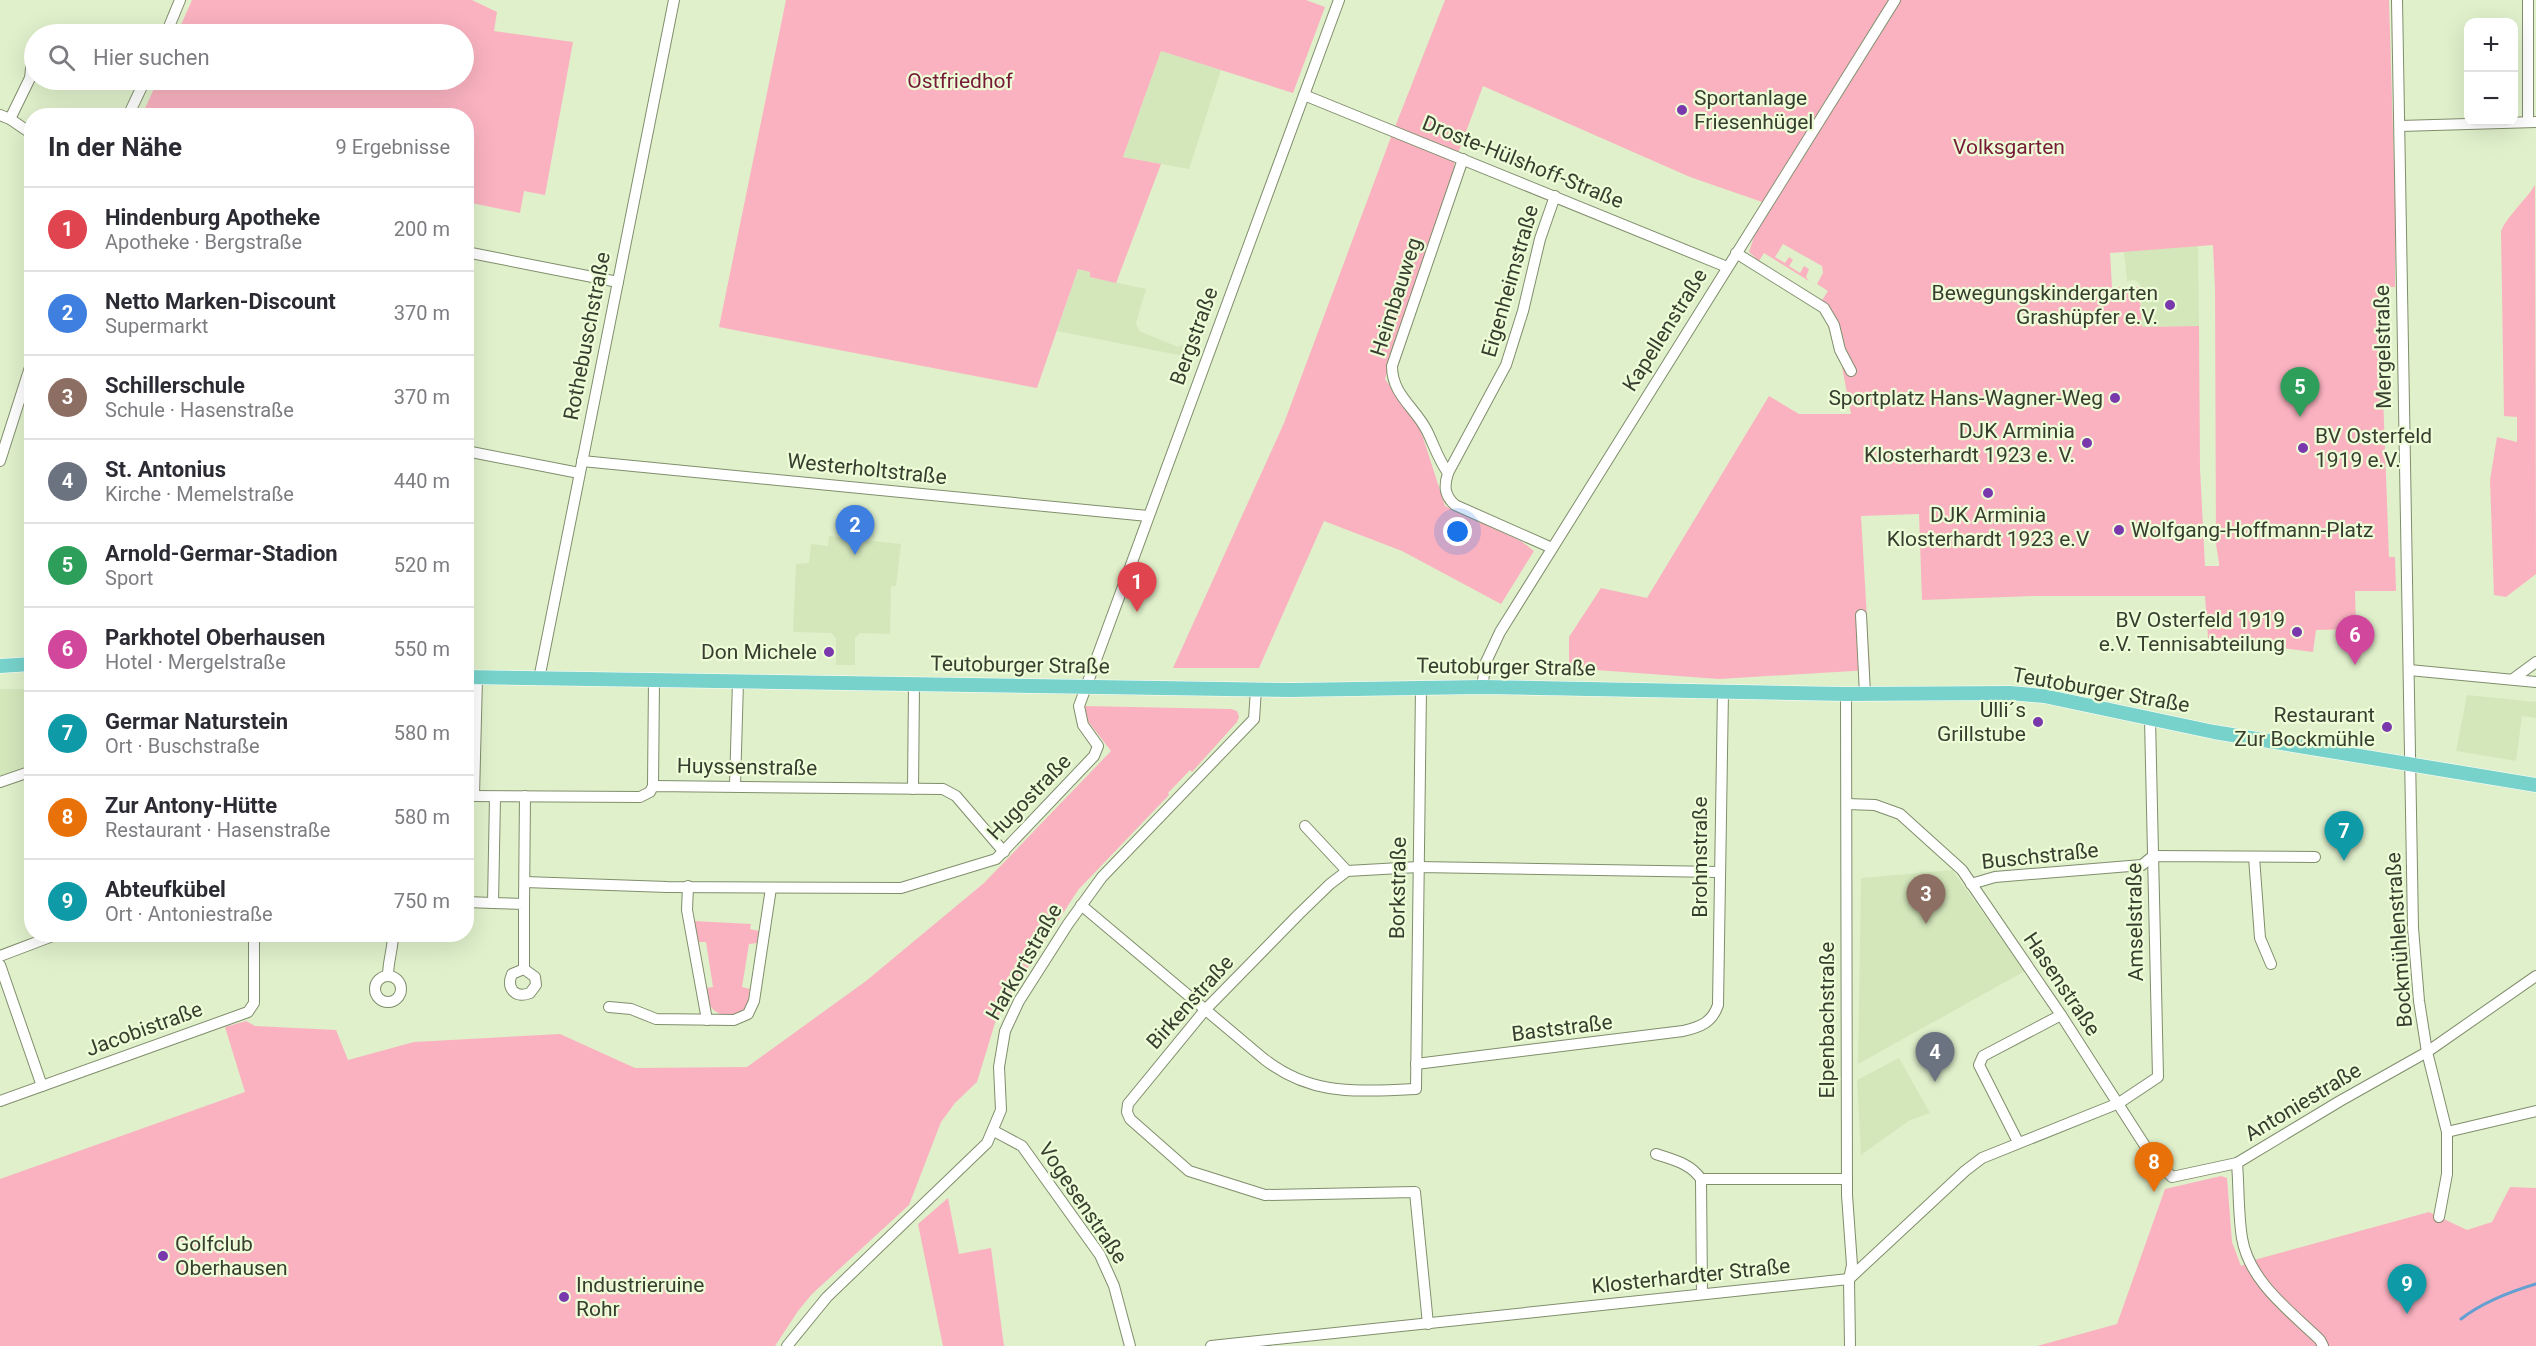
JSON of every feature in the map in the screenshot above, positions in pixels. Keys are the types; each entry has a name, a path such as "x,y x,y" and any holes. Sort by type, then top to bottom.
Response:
{"main road":[{"path":"0,666 24,664"},
{"path":"0,675 24,674"},
{"name":"Teutoburger Straße","path":"474,677 1237,689 1482,687 1846,694 2026,694 2410,766 2536,785"}],"street":[{"path":"169,24 180,0"},
{"name":"Rothebuschstraße","path":"539,679 674,0"},
{"name":"Bergstraße","path":"1087,686 1339,0"},
{"name":"Kapellenstraße","path":"1482,687 1491,648 1895,0"},
{"name":"Mergelstraße","path":"2397,0 2410,766"},
{"path":"2400,126 2532,122 2528,0"},
{"path":"24,87 5,117 24,129"},
{"path":"132,108 140,90"},
{"name":"Droste-Hülshoff-Straße","path":"1304,95 1727,267"},
{"name":"Heimbauweg","path":"1448,473 1420,420 1397,391 1392,366 1463,159"},
{"name":"Eigenheimstraße","path":"1448,473 1506,365 1521,320 1540,239 1555,196"},
{"path":"1736,253 1824,308 1834,325 1840,351 1851,371"},
{"path":"474,254 618,282"},
{"path":"0,461 24,396"},
{"path":"474,453 579,473"},
{"name":"Westerholtstraße","path":"582,460 1148,516"},
{"path":"1448,473 1445,484 1446,493 1455,505 1552,548"},
{"path":"1860,615 1865,694"},
{"path":"2513,679 2536,662"},
{"path":"2409,670 2536,682"},
{"path":"653,786 654,680"},
{"path":"735,786 738,681"},
{"path":"913,789 914,684"},
{"name":"Hugostraße","path":"525,882 893,889 996,859 1098,751 1096,742 1080,717 1079,706 1087,686"},
{"name":"Borkstraße","path":"1205,1010 1275,1067 1308,1084 1336,1089 1416,1089 1421,687"},
{"name":"Harkortstraße","path":"787,1346 827,1297 979,1152 994,1131 1001,1110 999,1067 1005,1030 1019,1001 1081,905 1121,856 1254,719 1256,689"},
{"name":"Brohmstraße","path":"1711,1020 1718,1005 1718,872 1723,692"},
{"name":"Elpenbachstraße","path":"1846,694 1847,1179 1852,1265 1849,1279 1850,1346"},
{"name":"Amselstraße","path":"2119,1103 2158,1077 2150,719"},
{"name":"Bockmühlenstraße","path":"2410,766 2413,928 2419,1001 2427,1052 2447,1132 2447,1174 2439,1216"},
{"path":"0,782 24,774"},
{"name":"Huyssenstraße","path":"474,796 640,797 645,796 653,786 943,789 950,792 1004,852"},
{"path":"524,969 525,796"},
{"path":"493,903 495,797"},
{"name":"Hasenstraße","path":"1847,804 1882,806 1900,814 1962,870 2061,1015 2149,1152 2172,1178 2237,1163"},
{"path":"1305,826 1347,871 1418,867 1718,872"},
{"name":"Buschstraße","path":"1971,884 1995,877 2142,865 2153,856 2315,857"},
{"path":"2254,857 2260,938 2271,964"},
{"name":"Birkenstraße","path":"1347,871 1299,914 1205,1010 1128,1104 1127,1112 1130,1119 1189,1171 1265,1195 1415,1192 1428,1324"},
{"path":"688,886 687,910 707,1020"},
{"path":"609,1007 631,1009 656,1019 734,1020 748,1014 751,1008 771,888"},
{"path":"474,902 524,904"},
{"path":"1081,905 1205,1010"},
{"path":"0,956 37,942"},
{"name":"Jacobistraße","path":"0,1101 248,1012 254,1003 254,942"},
{"path":"388,976 388,958 393,949 393,942"},
{"path":"0,964 42,1086"},
{"name":"Antoniestraße","path":"2323,1346 2320,1340 2272,1295 2252,1265 2242,1239 2237,1163 2427,1052 2536,976"},
{"path":"2018,1142 1979,1065 1979,1060 2061,1015"},
{"name":"Baststraße","path":"1416,1064 1683,1031 1700,1027 1711,1020"},
{"path":"1849,1279 1965,1171 1982,1158 2119,1103"},
{"path":"2447,1132 2536,1112"},
{"name":"Vogesenstraße","path":"994,1131 1022,1146 1100,1255 1114,1286 1131,1346"},
{"path":"1656,1154 1684,1163 1701,1179 1702,1294"},
{"path":"1701,1179 1847,1179"},
{"name":"Klosterhardter Straße","path":"1211,1346 1849,1279"}],"shaded area":[{"path":"1161,51 1221,70 1189,169 1123,157"},
{"name":"Bewegungskindergarten Grashüpfer e.V.","path":"2198,245 2199,326 2142,327 2140,284 2135,280 2127,281 2124,252"},
{"path":"1078,269 1091,272 1090,277 1146,289 1136,323 1139,331 1178,347 1182,345 1196,351 1194,358 1057,331"},
{"path":"829,536 901,544 896,586 891,586 890,634 860,633 855,638 855,665 836,665 836,638 831,633 793,632 796,564 809,563 811,544 828,546"},
{"path":"0,689 24,689 24,767 0,776"},
{"path":"2467,695 2536,702 2536,718 2522,716 2516,761 2456,751"},
{"path":"1952,870 2025,971 1858,1064 1861,878"},
{"path":"1899,1058 1930,1113 1910,1120 1861,1155 1857,1080"}],"green space":[{"path":"192,0 472,0 497,12 494,31 573,42 545,195 524,191 520,213 474,203 474,108 145,108 153,90 474,90 474,24 181,24"},
{"name":"Ostfriedhof","path":"786,0 1306,0 1325,7 1293,93 1161,51 1123,157 1161,164 1116,283 1090,277 1090,272 1078,269 1037,388 719,327"},
{"name":"Volksgarten","path":"1445,0 2389,0 2395,199 2395,287 2379,288 2389,557 2395,557 2396,591 2355,591 2356,629 2316,630 2313,652 2208,638 2205,596 2034,596 1922,600 1919,514 1861,516 1870,670 1719,679 1569,668 1569,637 1601,588 1647,598 1769,396 1799,414 1851,414 1839,351 1821,311 1817,308 1828,291 1817,284 1823,273 1822,266 1783,244 1775,257 1785,263 1789,257 1793,260 1789,266 1800,273 1804,266 1809,269 1806,277 1809,281 1764,253 1759,261 1749,252 1765,203 1690,177 1483,86 1454,164 1456,171 1385,379 1420,428 1445,506 1521,541 1534,551 1501,604 1402,551 1324,521 1259,668 1173,668 1284,423","holes":["2213,245 2216,544 2219,566 2205,566 2200,469 2199,326 2142,327 2139,287 2112,287 2110,253"]},
{"path":"2535,185 2536,574 2506,597 2494,595 2490,480 2497,437 2517,442 2517,417 2504,416 2501,231"},
{"path":"1083,706 1231,709 1237,711 1239,717 1192,772 1190,770 1078,890 1004,1005 995,1023 977,1082 955,1103 941,1122 909,1205 812,1294 775,1346 0,1346 0,1179 245,1092 225,1027 246,1021 255,1026 336,1030 348,1060 414,1042 560,1034 635,1068 747,1067 866,981 984,883 1111,751 1087,720"},
{"path":"694,921 751,924 750,929 759,931 757,943 749,944 742,987 750,989 748,1001 745,1008 737,1014 723,1015 714,1011 709,1003 705,988 713,987 706,942 698,942"},
{"path":"2221,1176 2227,1178 2232,1242 2241,1266 2254,1260 2429,1212 2467,1230 2492,1222 2510,1187 2536,1188 2536,1346 2037,1346 2117,1324 2165,1189"},
{"path":"948,1198 959,1254 991,1248 1004,1346 943,1346 918,1224"}],"waterway":[{"path":"2461,1319 2497,1298 2536,1284"}],"place":[{"name":"Sportanlage Friesenhügel","path":"1682,110"},
{"name":"Bewegungskindergarten Grashüpfer e.V.","path":"2170,305"},
{"name":"Sportplatz Hans-Wagner-Weg","path":"2115,398"},
{"name":"Arnold-Germar-Stadion","path":"2300,417"},
{"name":"DJK Arminia Klosterhardt 1923 e. V.","path":"2087,443"},
{"name":"BV Osterfeld 1919 e.V.","path":"2303,448"},
{"name":"DJK Arminia Klosterhardt 1923 e.V","path":"1988,493"},
{"name":"Wolfgang-Hoffmann-Platz","path":"2119,530"},
{"name":"Netto Marken-Discount","path":"855,555"},
{"name":"Hindenburg Apotheke","path":"1137,612"},
{"name":"BV Osterfeld 1919 e.V. Tennisabteilung","path":"2297,632"},
{"name":"Don Michele","path":"829,652"},
{"name":"Parkhotel Oberhausen","path":"2355,665"},
{"name":"Ulli´s Grillstube","path":"2038,722"},
{"name":"Restaurant Zur Bockmühle","path":"2387,727"},
{"name":"Germar Naturstein","path":"2344,861"},
{"name":"Schillerschule","path":"1926,924"},
{"name":"St. Antonius","path":"1935,1082"},
{"name":"Zur Antony-Hütte","path":"2154,1192"},
{"name":"Golfclub Oberhausen","path":"163,1256"},
{"name":"Industrieruine Rohr","path":"564,1297"},
{"name":"Abteufkübel","path":"2407,1314"}]}
